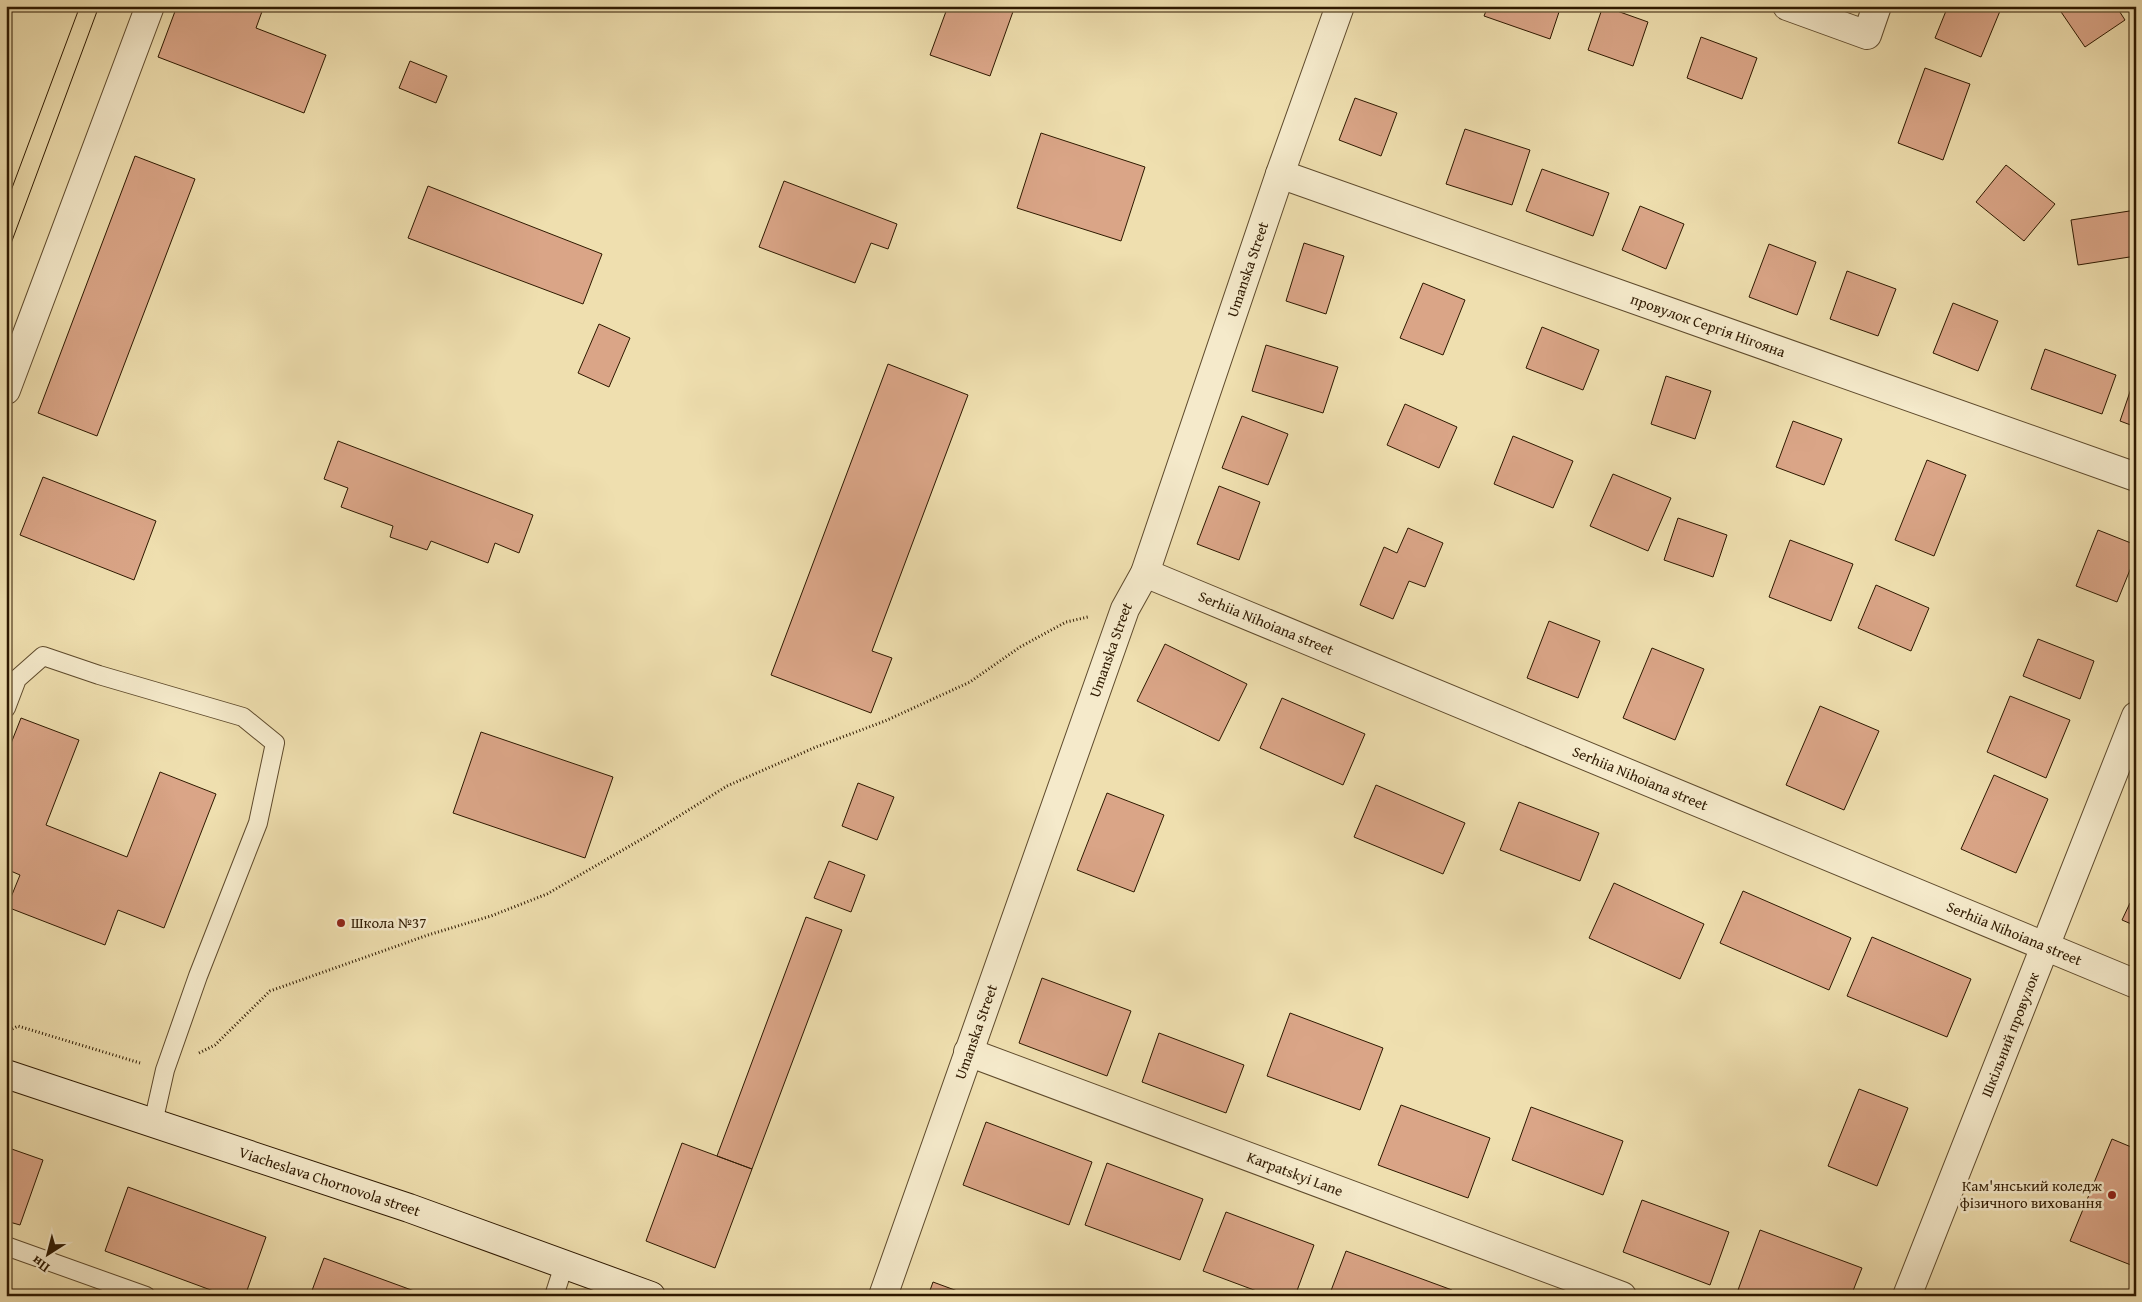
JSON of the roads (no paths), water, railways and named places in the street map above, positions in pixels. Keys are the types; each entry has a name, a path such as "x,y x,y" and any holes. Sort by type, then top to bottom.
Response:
{"street":[{"path":"6,390 150,6"},
{"name":"Umanska Street","path":"883,1296 1125,609 1145,573 1280,174 1340,6"},
{"path":"1787,6 1867,35 1877,6"},
{"name":"провулок Сергія Нігояна","path":"1280,174 2136,477"},
{"name":"Serhiia Nihoiana street","path":"1145,573 2136,984"},
{"name":"Шкільний провулок","path":"1907,1296 2136,716"},
{"name":"Karpatskyi Lane","path":"968,1052 1622,1296"},
{"name":"Viacheslava Chornovola street","path":"6,1074 391,1201 651,1296"}],"lane":[{"path":"6,708 17,679 43,656 99,675 242,716 275,743 258,823 198,976 165,1070 153,1123"},
{"path":"6,1246 146,1296"},
{"path":"554,1296 564,1265"}],"tram line":[{"path":"6,204 80,6"},
{"path":"6,257 99,6"}],"place":[{"name":"Школа №37","path":"341,923"},
{"name":"Кам'янський коледж фізичного виховання","path":"2112,1195"}]}
